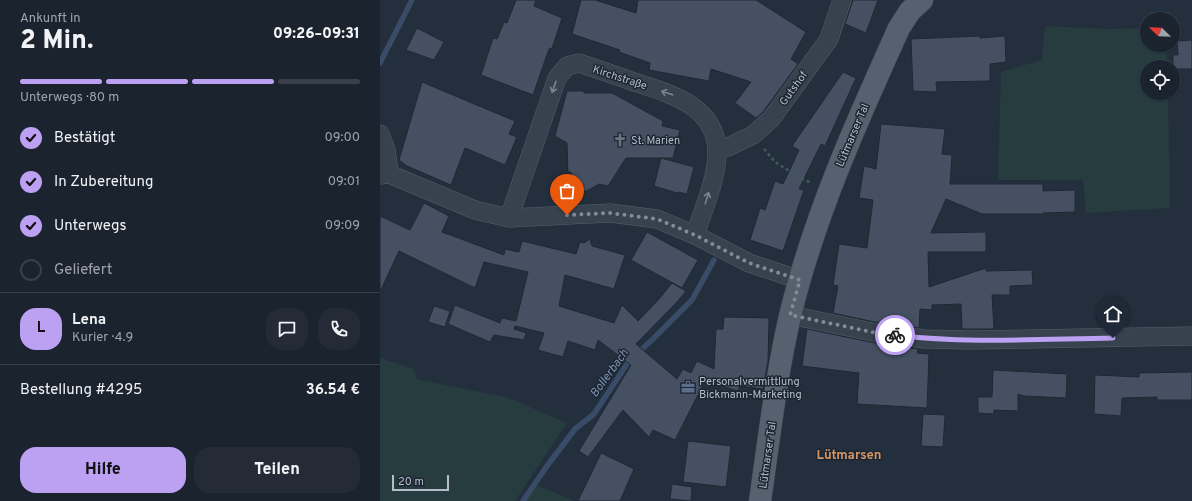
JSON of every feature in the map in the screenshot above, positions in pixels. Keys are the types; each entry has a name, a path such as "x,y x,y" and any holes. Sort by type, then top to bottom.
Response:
{"main road":[{"name":"Lütmarser Tal","path":"760,501 780,365 790,315 829,189 899,28 910,11 922,0"}],"street":[{"name":"Gutshof","path":"717,150 728,147 753,135 771,119 829,39 842,0"},
{"name":"Kirchstraße","path":"509,218 557,78 567,66 579,63 674,95 694,107 705,117 714,134 717,150 715,172 695,235"},
{"path":"380,134 386,150 385,174 475,210 509,218 610,213 657,219 695,235 749,263 800,280"},
{"path":"790,315 877,333 925,339 970,340 1192,336"}],"path":[{"path":"753,135 775,162 802,179 829,189"}],"green space":[{"path":"1045,26 1107,29 1140,28 1140,52 1167,52 1167,60 1140,60 1140,100 1168,100 1170,208 1086,213 1083,180 998,180 1001,72 1042,60"},
{"path":"380,358 414,369 417,379 509,398 567,423 515,501 380,501"},
{"path":"537,485 575,501 526,501"}],"building":[{"path":"516,0 536,0 534,6 562,18 552,48 549,49 533,95 481,75 493,38 497,39 504,22 507,23"},
{"path":"581,0 595,0 636,13 638,0 756,0 806,32 791,59 798,64 763,112 756,118 735,103 751,82 711,69 709,81 649,70 650,63 619,52 620,50 572,34"},
{"path":"853,0 878,0 866,33 845,24"},
{"path":"417,28 444,42 434,60 406,50"},
{"path":"980,36 980,38 1005,36 1006,62 990,64 990,81 936,82 937,92 913,91 911,39"},
{"path":"1192,40 1192,69 1180,69 1180,60 1173,60 1173,55 1178,55 1178,52 1180,52 1180,41"},
{"path":"843,72 856,78 825,146 821,144 799,189 804,190 783,251 750,240 760,208 765,210 775,181 783,184 799,150 792,146"},
{"path":"422,82 515,121 509,134 517,137 505,165 465,148 451,185 407,166 399,160"},
{"name":"St. Marien","path":"567,91 584,91 584,93 612,93 663,121 662,126 680,130 673,158 626,158 608,186 599,184 585,192 577,178 572,176 571,172 568,172 567,143 555,136"},
{"path":"881,124 945,129 942,154 952,155 950,184 1043,184 1043,191 1075,190 1075,212 1043,214 982,214 946,199 931,233 986,232 986,252 928,252 929,287 986,268 986,271 1032,270 1033,285 1010,286 1010,295 992,295 994,329 962,329 961,304 932,305 932,310 920,309 919,328 879,323 833,313 838,286 833,285 839,244 867,248 873,200 859,198 864,166 876,169"},
{"path":"661,158 694,167 687,194 677,193 654,186"},
{"path":"424,203 449,216 442,232 504,255 505,249 519,252 522,241 576,254 580,242 584,243 590,239 592,246 625,255 614,289 565,275 559,306 614,323 622,305 638,321 672,283 686,291 636,344 677,379 683,369 691,373 697,361 714,369 716,329 723,329 724,317 769,318 768,361 763,389 740,386 738,391 705,381 675,440 653,430 649,437 623,410 588,457 579,451 631,365 598,340 595,350 568,341 563,357 538,350 544,333 515,326 514,329 526,333 524,340 494,335 490,342 448,324 455,305 500,323 502,318 516,321 528,272 484,262 475,288 399,251 380,292 380,216 410,230"},
{"path":"647,232 698,260 682,288 631,260"},
{"path":"434,306 450,311 445,327 428,322"},
{"path":"807,329 875,343 918,349 917,353 929,354 927,408 857,404 859,373 802,366"},
{"path":"993,370 1067,374 1066,398 1024,396 1018,394 1018,411 994,410 994,414 978,413 978,397 992,397"},
{"path":"1192,372 1192,400 1157,400 1157,397 1122,398 1121,416 1094,414 1095,375 1139,377 1139,373"},
{"path":"923,414 945,415 943,447 921,446"},
{"path":"688,441 731,446 726,487 683,482"},
{"path":"601,453 634,469 620,501 578,501"},
{"path":"672,484 692,487 691,501 670,499"}],"waterway":[{"path":"380,63 412,0"},
{"name":"Bollerbach","path":"523,501 575,429 594,414 629,361 692,300 714,260"}],"way so far":[{"path":"567,215 610,213 657,219 695,235 749,263 800,280 790,315 877,333 895,335"}],"place":[{"name":"St. Marien","path":"620,140"},
{"name":"Personalvermittlung Bickmann-Marketing","path":"688,387"}],"district":[{"name":"Lütmarsen","path":"849,454"}],"route":[{"path":"895,335 925,339 970,340 1113,338"}]}
